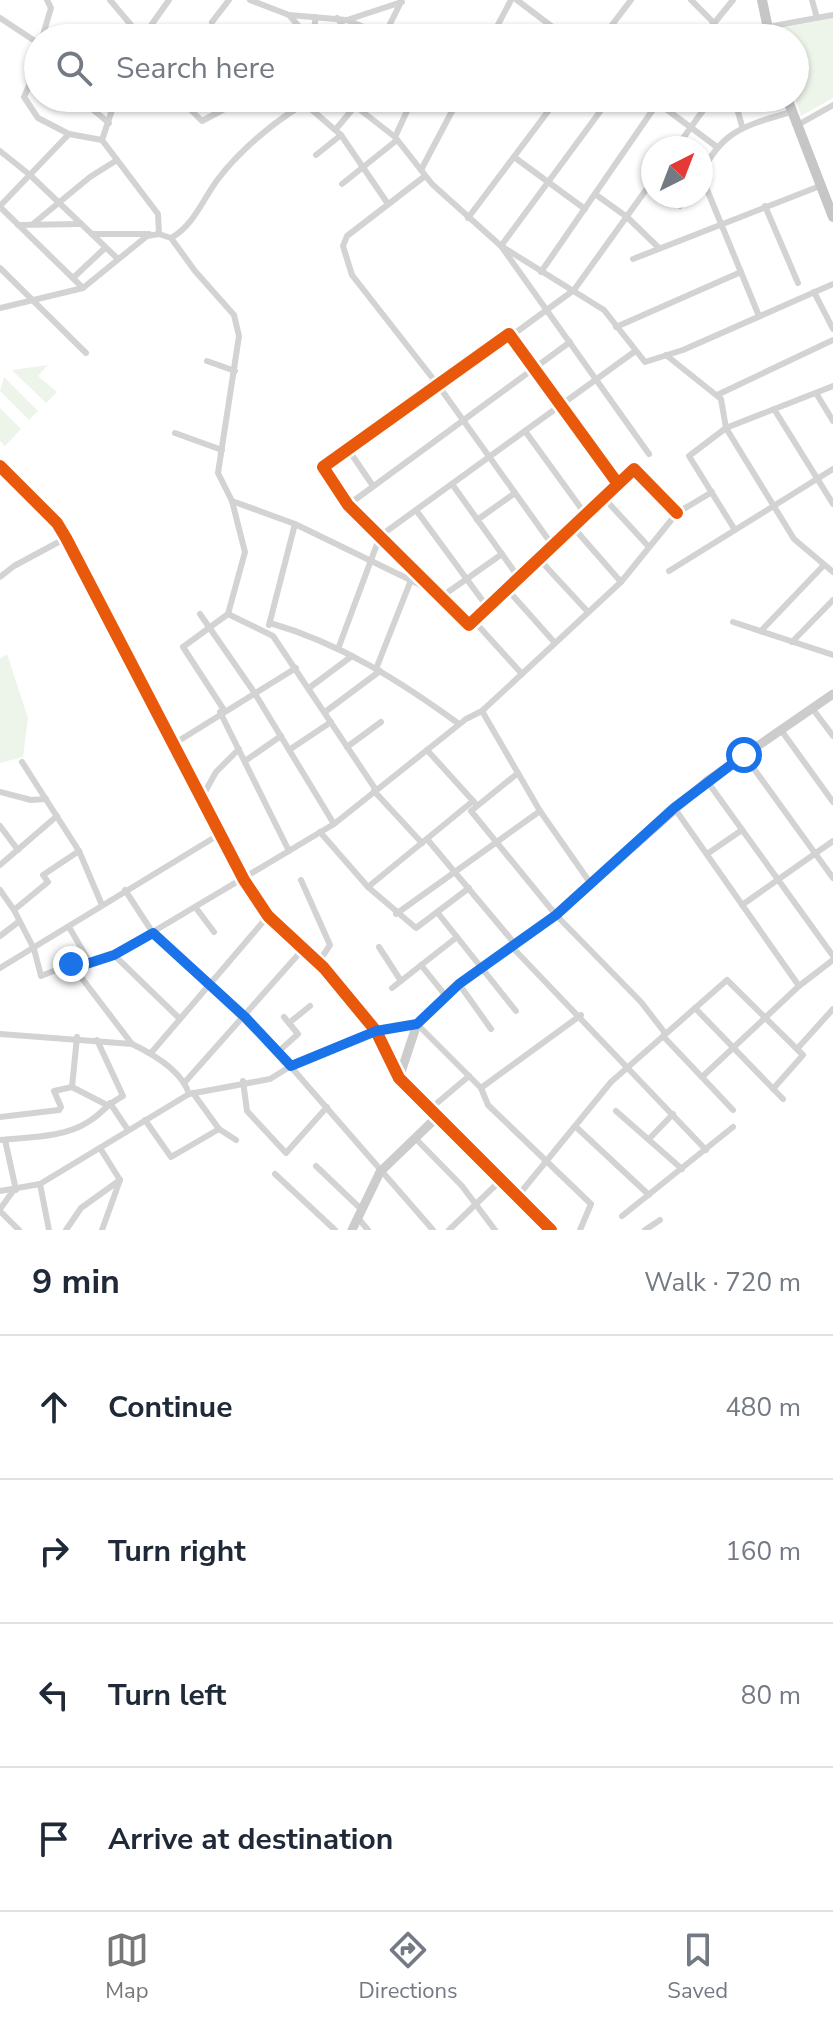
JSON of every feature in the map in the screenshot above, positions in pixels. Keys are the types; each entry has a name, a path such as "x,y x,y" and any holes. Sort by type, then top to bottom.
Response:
{"main road":[{"path":"762,0 767,24"},
{"path":"791,112 831,210"}],"street":[{"path":"46,24 51,8 47,0"},
{"path":"110,0 130,24"},
{"path":"152,24 169,0"},
{"path":"212,22 229,0"},
{"path":"250,0 267,3 289,15 298,24"},
{"path":"499,24 511,0"},
{"path":"517,0 549,24"},
{"path":"613,24 631,0"},
{"path":"691,0 713,22 733,0"},
{"path":"812,0 817,18"},
{"path":"347,20 402,1"},
{"path":"391,24 402,1"},
{"path":"289,15 337,18 356,24"},
{"path":"796,24 833,15"},
{"path":"314,24 316,17"},
{"path":"0,18 24,34"},
{"path":"337,18 342,24"},
{"path":"796,126 833,105"},
{"path":"34,112 38,118 69,134 102,140 158,214 156,234"},
{"path":"96,112 109,123"},
{"path":"102,140 112,112"},
{"path":"193,112 202,121 219,112"},
{"path":"171,238 185,229 219,178 264,134 292,112"},
{"path":"315,112 338,132 388,204"},
{"path":"316,155 352,112"},
{"path":"364,112 396,138 423,173 501,246 604,310 634,352 645,362 833,284"},
{"path":"342,184 396,138 407,112"},
{"path":"452,112 423,173 347,236 345,258 358,284 438,385 553,546"},
{"path":"468,218 548,112"},
{"path":"501,246 600,112"},
{"path":"541,272 651,112"},
{"path":"674,112 717,147"},
{"path":"685,136 702,112"},
{"path":"738,112 742,126"},
{"path":"713,154 742,126 791,112"},
{"path":"69,134 0,206 83,288"},
{"path":"0,151 30,175 118,259"},
{"path":"514,157 585,209"},
{"path":"33,224 90,177 117,160"},
{"path":"633,259 721,222 820,186"},
{"path":"595,194 627,217 659,248"},
{"path":"641,197 574,290 323,467 348,505 469,625 634,469 677,513"},
{"path":"713,203 759,316"},
{"path":"765,206 798,283"},
{"path":"18,225 81,224"},
{"path":"92,234 156,234 171,238 234,315 239,336 218,473 232,501 245,552 228,614 183,647 222,711 289,851"},
{"path":"0,308 83,288 118,259 156,234"},
{"path":"501,246 649,454"},
{"path":"73,278 105,248"},
{"path":"0,268 86,353"},
{"path":"616,327 741,272"},
{"path":"814,292 833,329"},
{"path":"511,336 618,484"},
{"path":"717,395 833,340"},
{"path":"348,505 570,342"},
{"path":"338,649 380,536 634,352"},
{"path":"666,355 717,395 726,411 726,428 794,539 833,572"},
{"path":"207,361 235,371"},
{"path":"735,530 689,456 726,428 833,386"},
{"path":"816,393 833,421"},
{"path":"774,409 833,504"},
{"path":"525,431 586,515"},
{"path":"175,433 222,450"},
{"path":"348,449 373,486"},
{"path":"0,466 57,523 66,538 244,880 268,916 304,948 376,1031 399,1078 551,1230"},
{"path":"669,571 833,469"},
{"path":"452,484 519,578"},
{"path":"74,968 114,955 334,824 459,724 482,711 621,582 677,513 712,492"},
{"path":"477,520 515,493"},
{"path":"604,498 649,547"},
{"path":"232,501 295,524 438,594"},
{"path":"416,510 488,608"},
{"path":"295,524 269,627 375,791 455,872 514,945 706,1150"},
{"path":"573,527 621,582"},
{"path":"0,577 66,538"},
{"path":"438,594 467,579 502,554"},
{"path":"539,559 588,612"},
{"path":"761,631 824,565"},
{"path":"325,712 378,670 411,580"},
{"path":"507,589 555,643"},
{"path":"792,642 833,600"},
{"path":"200,614 254,692 334,824"},
{"path":"228,614 269,627 308,634 378,670 459,724"},
{"path":"474,621 522,674"},
{"path":"733,622 833,655"},
{"path":"309,688 352,656"},
{"path":"172,745 222,711 296,668"},
{"path":"399,1078 417,1024 445,995 556,915 707,781 833,694"},
{"path":"812,708 833,736"},
{"path":"482,711 540,811 591,884"},
{"path":"289,750 331,722"},
{"path":"347,747 381,722"},
{"path":"781,730 833,802"},
{"path":"245,761 281,736"},
{"path":"201,799 216,772 239,749"},
{"path":"427,750 475,803"},
{"path":"744,755 833,878"},
{"path":"22,762 79,851 102,905"},
{"path":"368,887 424,841 518,773"},
{"path":"702,1077 833,958 707,781"},
{"path":"0,792 31,800 46,799"},
{"path":"475,803 471,811 495,843 556,915 641,1002 664,1034 733,1110"},
{"path":"674,808 799,986"},
{"path":"396,914 540,811"},
{"path":"0,865 57,816"},
{"path":"0,826 18,850"},
{"path":"707,854 742,830"},
{"path":"320,832 368,887 416,928 469,888"},
{"path":"0,968 220,834"},
{"path":"742,905 833,841"},
{"path":"14,910 48,882 43,875 79,851"},
{"path":"301,880 330,945 318,963"},
{"path":"0,890 34,949 41,976 71,964 132,1044"},
{"path":"125,890 153,933 246,1018 433,1230"},
{"path":"196,908 214,932"},
{"path":"437,912 516,1011"},
{"path":"151,1053 268,916"},
{"path":"0,936 17,923"},
{"path":"69,927 90,963"},
{"path":"392,988 457,937"},
{"path":"379,947 401,981"},
{"path":"185,1082 246,1018 304,948"},
{"path":"114,955 180,1019"},
{"path":"421,965 445,995"},
{"path":"517,1197 628,1065 727,980 803,1055 773,1089"},
{"path":"459,984 491,1029"},
{"path":"278,1052 298,1034 286,1020 310,1006"},
{"path":"695,1008 783,1099"},
{"path":"797,1049 833,1009"},
{"path":"481,1088 581,1015"},
{"path":"0,1191 40,1184 191,1093 243,1081 270,1079 291,1066 376,1031 417,1024"},
{"path":"417,1024 481,1088 488,1105 591,1204 580,1230"},
{"path":"0,1034 77,1037 132,1044 151,1053 185,1082 219,1129 236,1140"},
{"path":"72,1087 77,1037"},
{"path":"15,1190 2,1140 69,1131 88,1122 108,1103 123,1096 97,1040"},
{"path":"352,1230 380,1172 415,1138 433,1113 469,1076"},
{"path":"243,1081 247,1111 286,1153 327,1107"},
{"path":"0,1117 59,1110 61,1107 54,1092 72,1087 108,1103 128,1130"},
{"path":"616,1111 682,1169"},
{"path":"649,1139 673,1114"},
{"path":"145,1120 171,1157 219,1129"},
{"path":"575,1126 649,1195"},
{"path":"622,1216 733,1127"},
{"path":"415,1138 495,1230"},
{"path":"100,1148 120,1180"},
{"path":"316,1166 360,1214 368,1230"},
{"path":"275,1174 335,1230"},
{"path":"66,1230 81,1208 120,1180"},
{"path":"102,1230 120,1180"},
{"path":"449,1230 501,1180"},
{"path":"40,1184 49,1230"},
{"path":"15,1190 0,1210 19,1230"},
{"path":"645,1230 660,1220"}],"shaded area":[{"path":"833,18 833,98 809,112 809,24 803,24"},
{"path":"48,365 38,376 57,392 46,403 12,370"},
{"path":"4,377 38,411 29,420 0,391"},
{"path":"0,408 21,429 5,446 0,441"},
{"path":"7,654 28,718 23,757 0,763 0,659"}],"cycle path":[{"path":"618,484 509,334 323,467 348,505 469,625 634,469 677,513"},
{"path":"0,466 57,523 66,538 244,880 268,916 324,968 376,1031 399,1078 551,1230"}],"route":[{"path":"71,964 74,968 114,955 153,933 246,1018 291,1066 376,1031 417,1024 445,995 556,915 674,808 744,755"}]}
